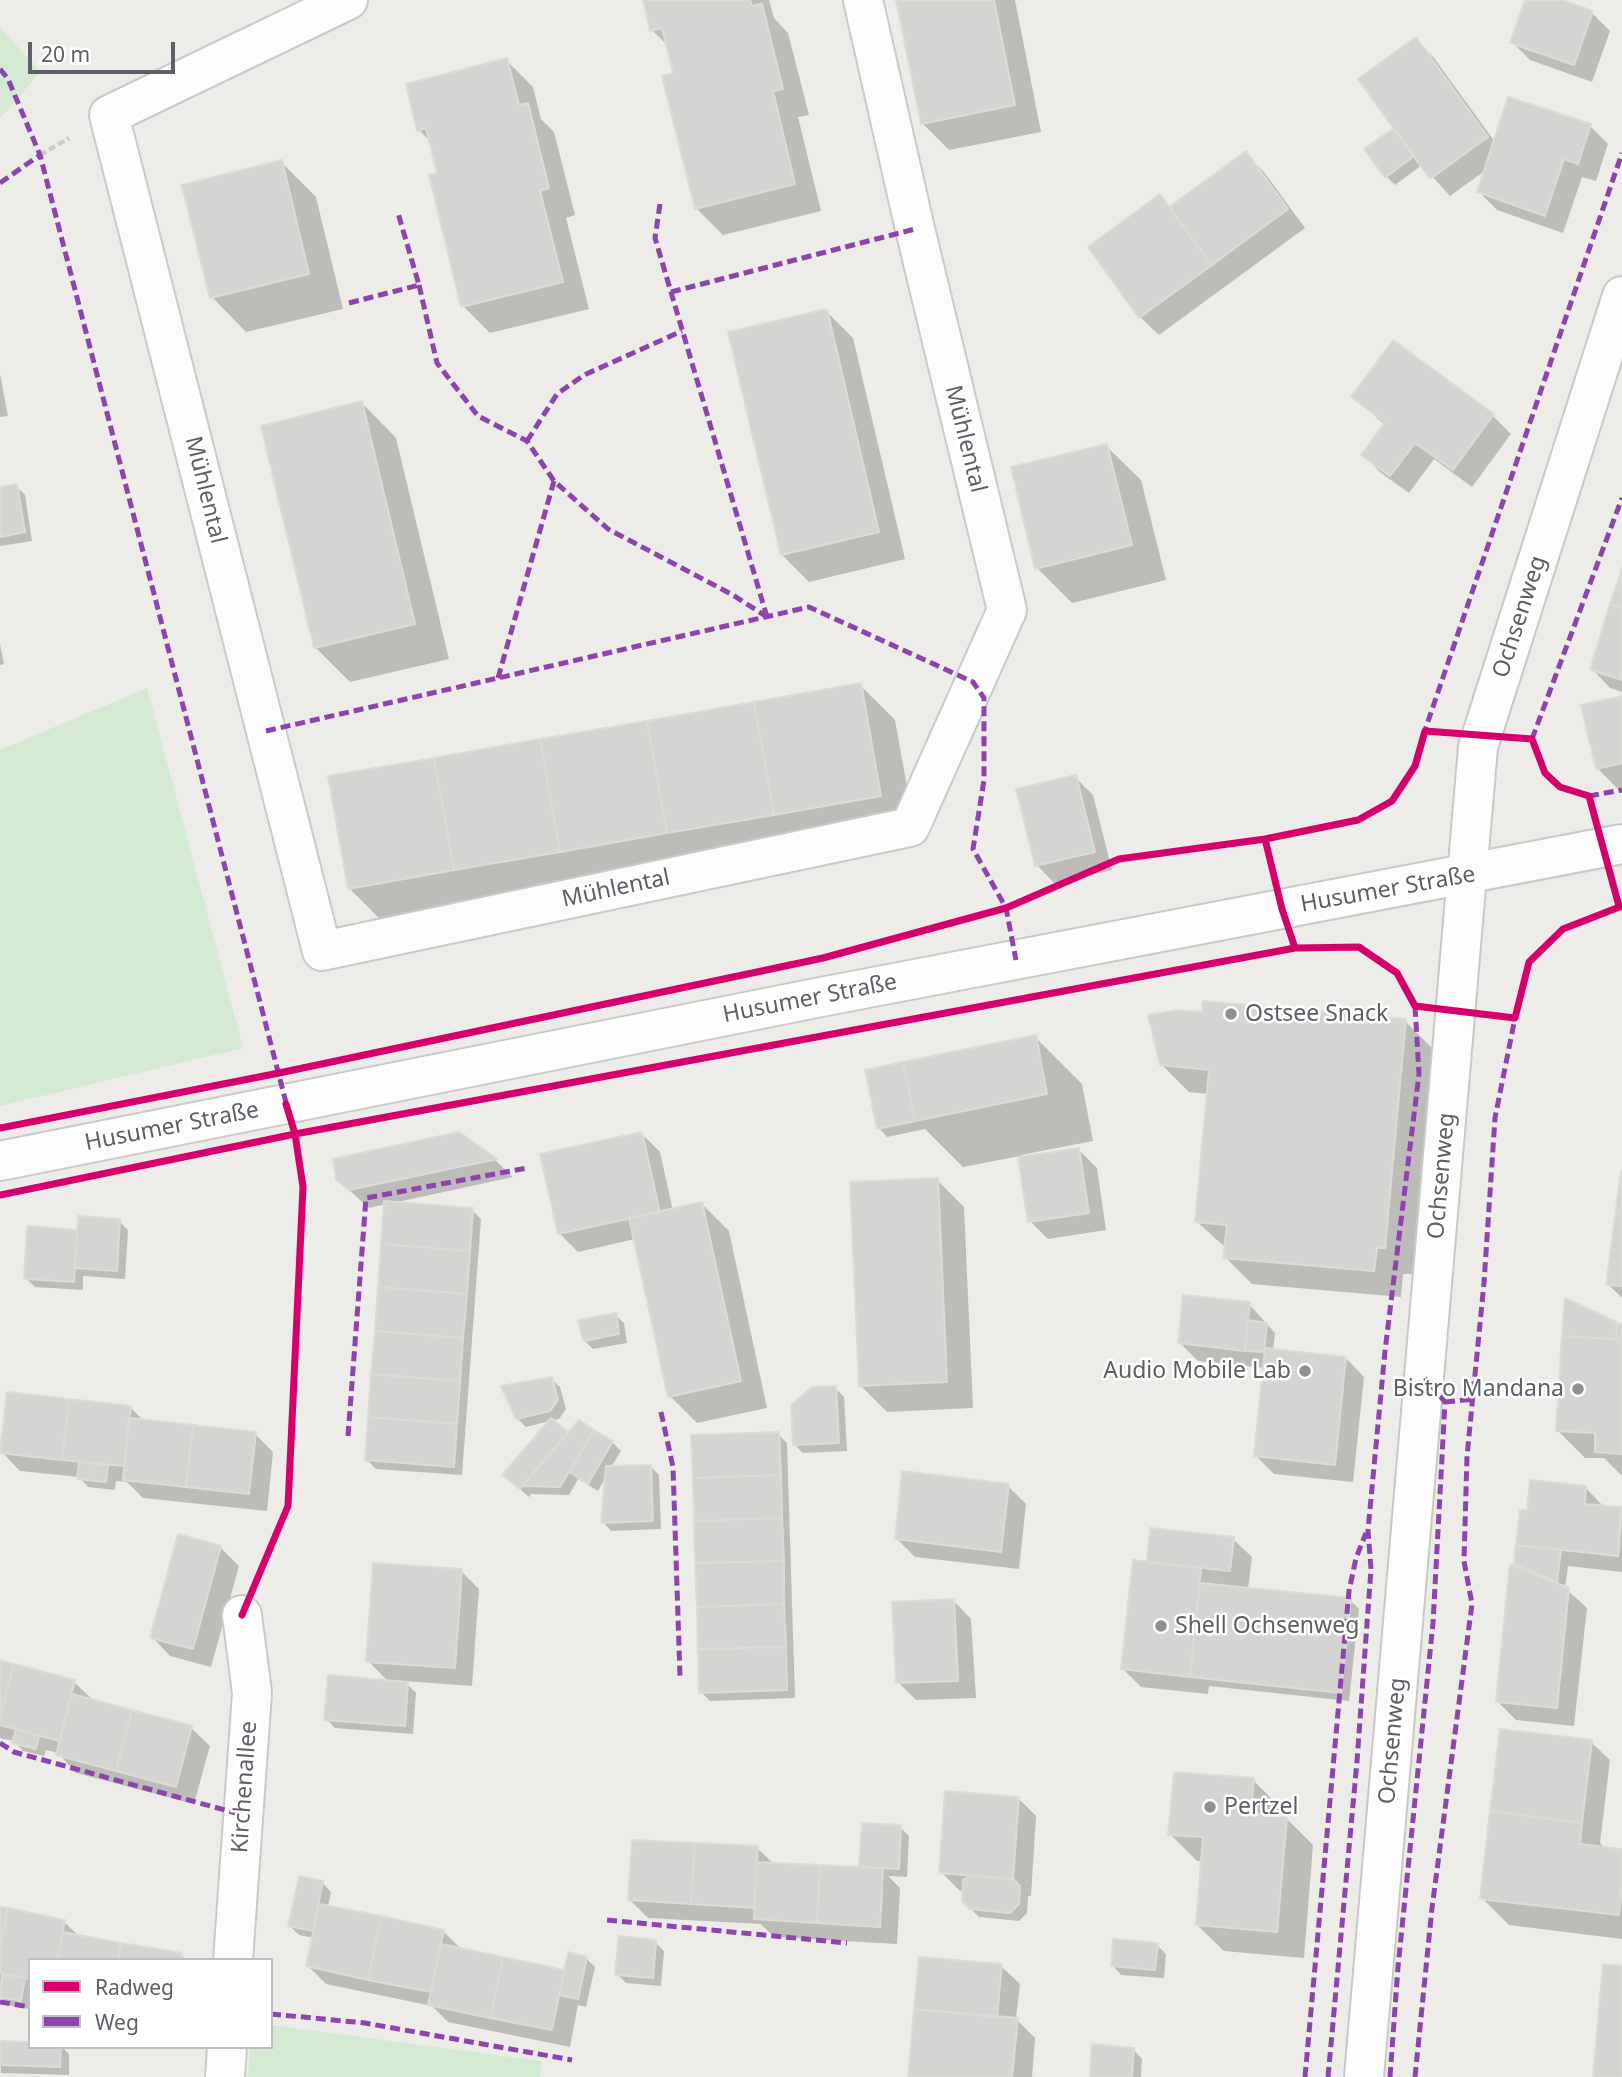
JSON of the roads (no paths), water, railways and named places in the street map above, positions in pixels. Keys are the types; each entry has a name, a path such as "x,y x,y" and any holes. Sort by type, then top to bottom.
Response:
{"main road":[{"name":"Mühlental","path":"348,0 109,115 321,951 911,827 1007,610 863,0"},
{"name":"Ochsenweg","path":"1364,2077 1478,747 1622,296"},
{"name":"Husumer Straße","path":"0,1161 821,997 1622,844"},
{"name":"Kirchenallee","path":"233,1958 252,1693 242,1615"},
{"path":"225,2077 227,2049"}],"place":[{"name":"Ostsee Snack","path":"1231,1014"},
{"name":"Audio Mobile Lab","path":"1305,1371"},
{"name":"Bistro Mandana","path":"1578,1389"},
{"name":"Shell Ochsenweg","path":"1161,1626"},
{"name":"Pertzel","path":"1210,1807"}]}
